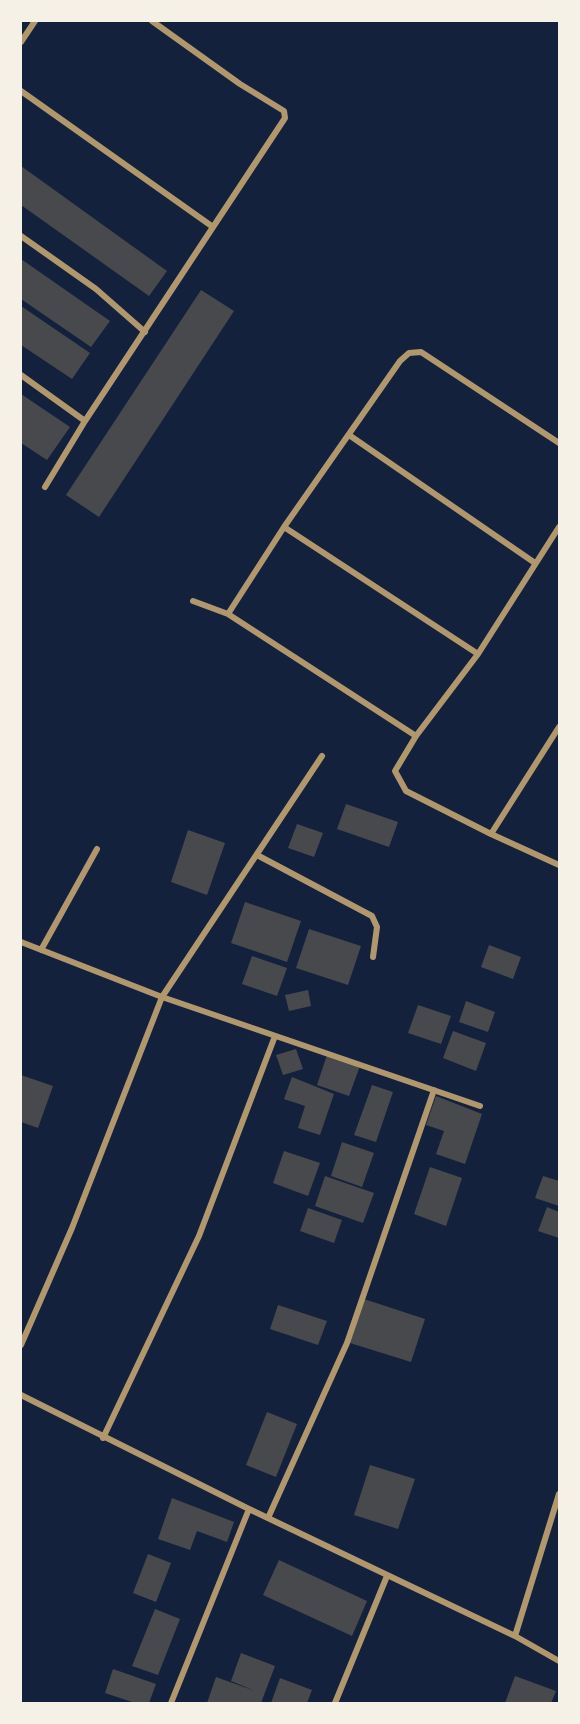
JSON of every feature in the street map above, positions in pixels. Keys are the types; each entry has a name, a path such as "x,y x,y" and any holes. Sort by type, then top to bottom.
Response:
{"street":[{"path":"21,42 35,21"},
{"path":"45,487 85,421 285,118 285,113 152,21"},
{"path":"21,91 213,227"},
{"path":"21,236 96,290 145,332"},
{"path":"228,614 284,527 400,361 409,354 421,352 559,444"},
{"path":"21,375 85,421"},
{"path":"349,435 535,563"},
{"path":"284,527 478,654"},
{"path":"559,527 478,654 416,736 395,771 406,791 559,865"},
{"path":"193,601 228,614 416,736"},
{"path":"491,834 559,727"},
{"path":"21,1345 72,1228 162,997 322,756"},
{"path":"41,950 98,849"},
{"path":"257,855 372,916 377,927 373,957"},
{"path":"21,942 162,997 480,1106"},
{"path":"103,1438 199,1236 275,1036"},
{"path":"268,1518 347,1343 434,1090"},
{"path":"21,1395 103,1438 515,1636 559,1661"},
{"path":"515,1636 559,1494"},
{"path":"171,1703 249,1509"},
{"path":"334,1703 387,1576"}],"building":[{"path":"21,166 167,271 149,296 21,205"},
{"path":"21,259 110,321 91,347 21,299"},
{"path":"201,290 234,311 99,517 66,495"},
{"path":"21,306 90,353 72,379 21,345"},
{"path":"21,394 70,427 47,460 21,443"},
{"path":"346,804 398,822 389,847 337,829"},
{"path":"297,824 323,833 314,857 288,848"},
{"path":"188,830 225,843 207,895 171,882"},
{"path":"245,902 301,921 287,962 231,943"},
{"path":"309,929 361,946 348,985 296,968"},
{"path":"489,945 521,957 513,979 481,967"},
{"path":"252,956 287,968 277,996 242,984"},
{"path":"308,990 311,1006 289,1011 285,995"},
{"path":"466,1001 495,1012 488,1032 459,1022"},
{"path":"418,1005 451,1016 441,1044 408,1033"},
{"path":"453,1031 486,1043 476,1071 443,1058"},
{"path":"296,1049 303,1069 283,1075 276,1055"},
{"path":"327,1055 360,1066 349,1096 317,1085"},
{"path":"21,1075 53,1086 38,1128 21,1122"},
{"path":"292,1077 334,1094 320,1135 298,1128 305,1106 284,1099"},
{"path":"372,1085 393,1092 376,1142 354,1135"},
{"path":"436,1096 482,1114 465,1164 436,1154 444,1131 426,1125"},
{"path":"342,1142 374,1153 362,1187 331,1176"},
{"path":"284,1151 320,1163 308,1196 273,1183"},
{"path":"430,1167 462,1178 446,1226 414,1214"},
{"path":"325,1176 374,1193 363,1223 315,1206"},
{"path":"543,1176 559,1181 559,1206 535,1198"},
{"path":"547,1207 559,1212 559,1238 538,1231"},
{"path":"308,1208 342,1220 334,1243 300,1231"},
{"path":"364,1299 425,1319 411,1362 350,1343"},
{"path":"278,1305 327,1321 318,1345 270,1329"},
{"path":"267,1412 297,1424 276,1477 246,1465"},
{"path":"370,1465 415,1479 398,1529 354,1515"},
{"path":"172,1498 234,1522 227,1542 197,1531 190,1550 158,1539"},
{"path":"148,1554 171,1563 156,1602 133,1593"},
{"path":"279,1560 367,1601 352,1636 263,1595"},
{"path":"155,1609 180,1619 158,1675 132,1666"},
{"path":"241,1653 275,1666 261,1703 207,1703 216,1677 255,1691 231,1681"},
{"path":"113,1669 156,1684 149,1703 135,1703 105,1693"},
{"path":"515,1676 556,1691 551,1703 505,1703"},
{"path":"280,1678 312,1690 307,1703 271,1703"}]}
